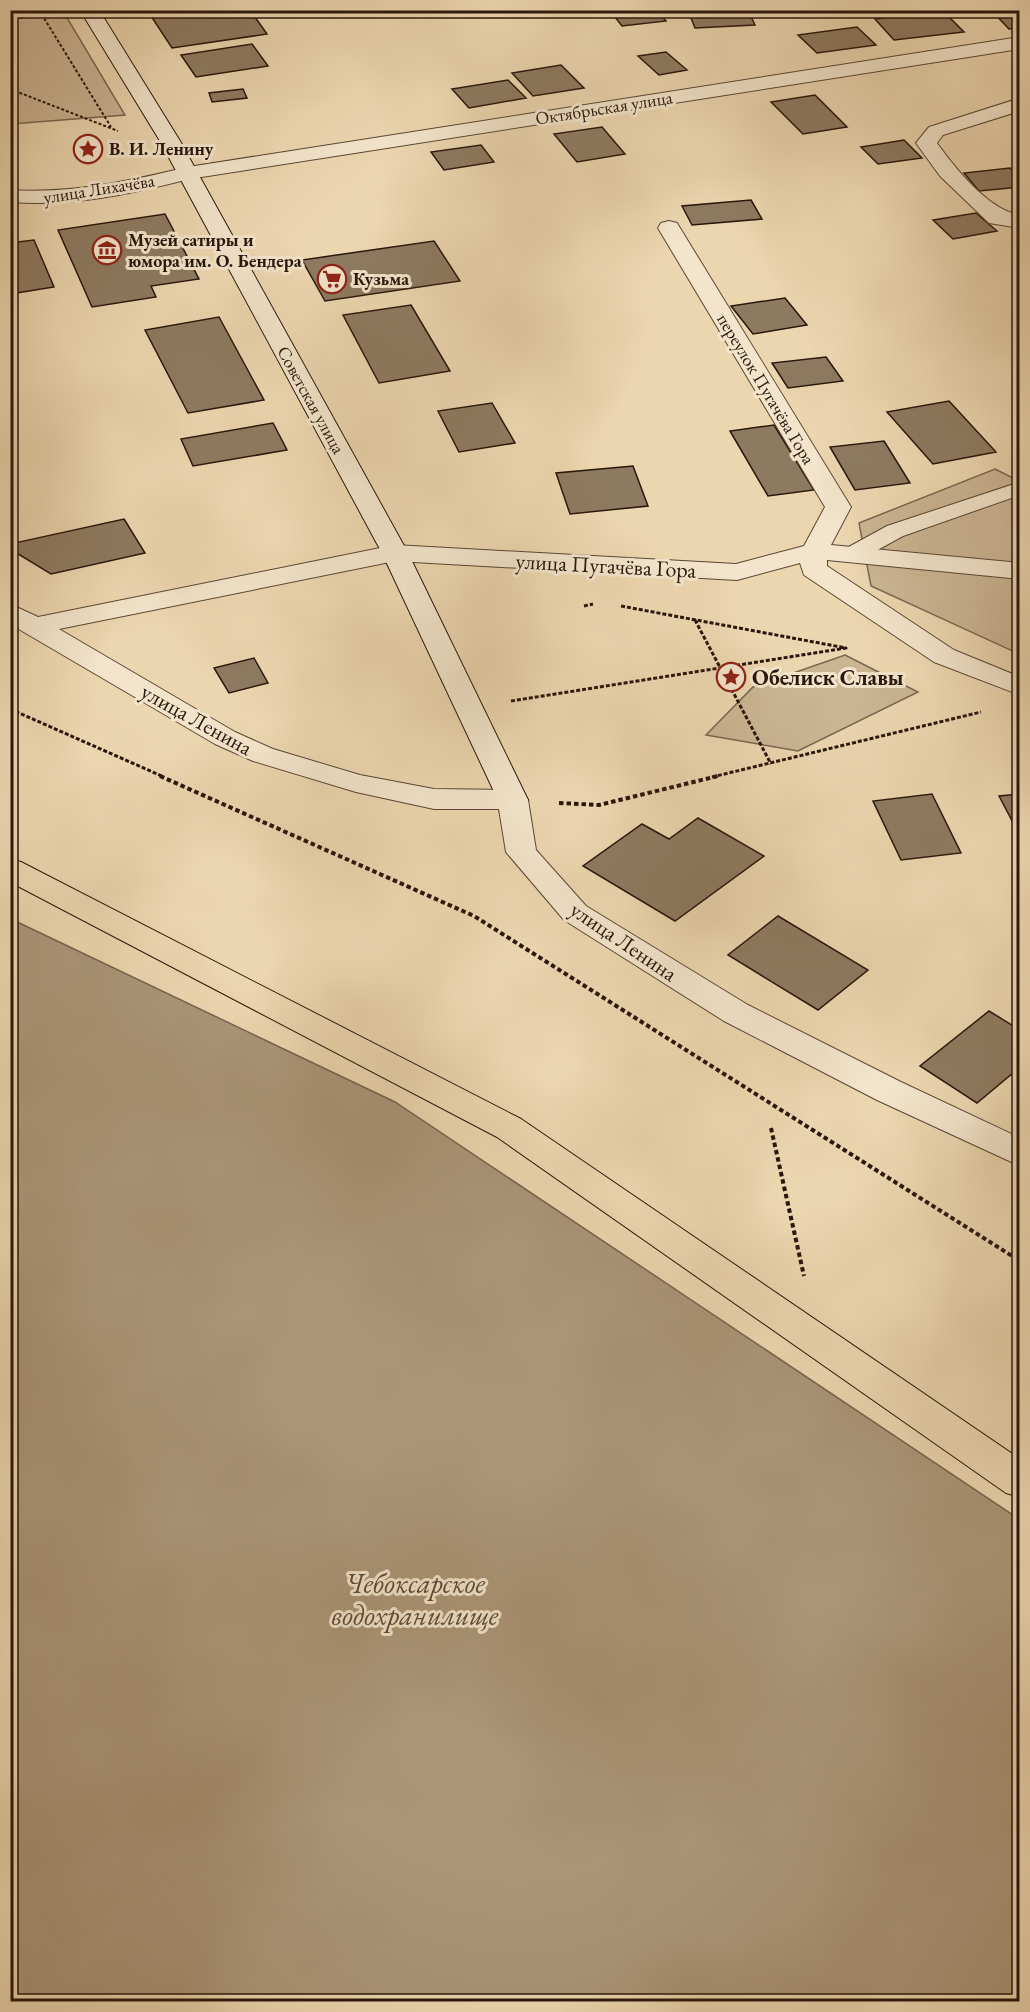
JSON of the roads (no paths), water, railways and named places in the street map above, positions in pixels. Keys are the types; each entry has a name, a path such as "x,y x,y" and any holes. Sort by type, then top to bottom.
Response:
{"main road":[{"path":"10,869 510,1128 1020,1481"}],"street":[{"name":"Советская улица","path":"89,10 188,174 395,553 513,800"},
{"name":"Октябрьская улица","path":"188,174 1020,43"},
{"path":"1020,105 936,131 926,143 947,172 997,218 1020,222"},
{"name":"улица Лихачёва","path":"15,205 37,199 120,190 188,174"},
{"name":"переулок Пугачёва Гора","path":"669,228 837,507 814,550"},
{"path":"814,550 813,569 822,575 945,656 1020,687"},
{"name":"улица Пугачёва Гора","path":"22,619 395,553 736,572 814,550 1020,571"},
{"name":"улица Ленина","path":"22,619 225,738 263,755 356,783 434,799 513,800 521,852 575,914 736,1013 889,1091 1020,1153"}],"lane":[{"path":"853,554 895,531 1020,488"}],"water":[{"name":"Чебоксарское водохранилище","path":"11,919 395,1102 1019,1519 1019,2001 11,2001"}],"place":[{"name":"В. И. Ленину","path":"88,149"},
{"name":"Музей сатиры и юмора им. О. Бендера","path":"107,250"},
{"name":"Кузьма","path":"332,279"},
{"name":"Обелиск Славы","path":"731,677"}]}
